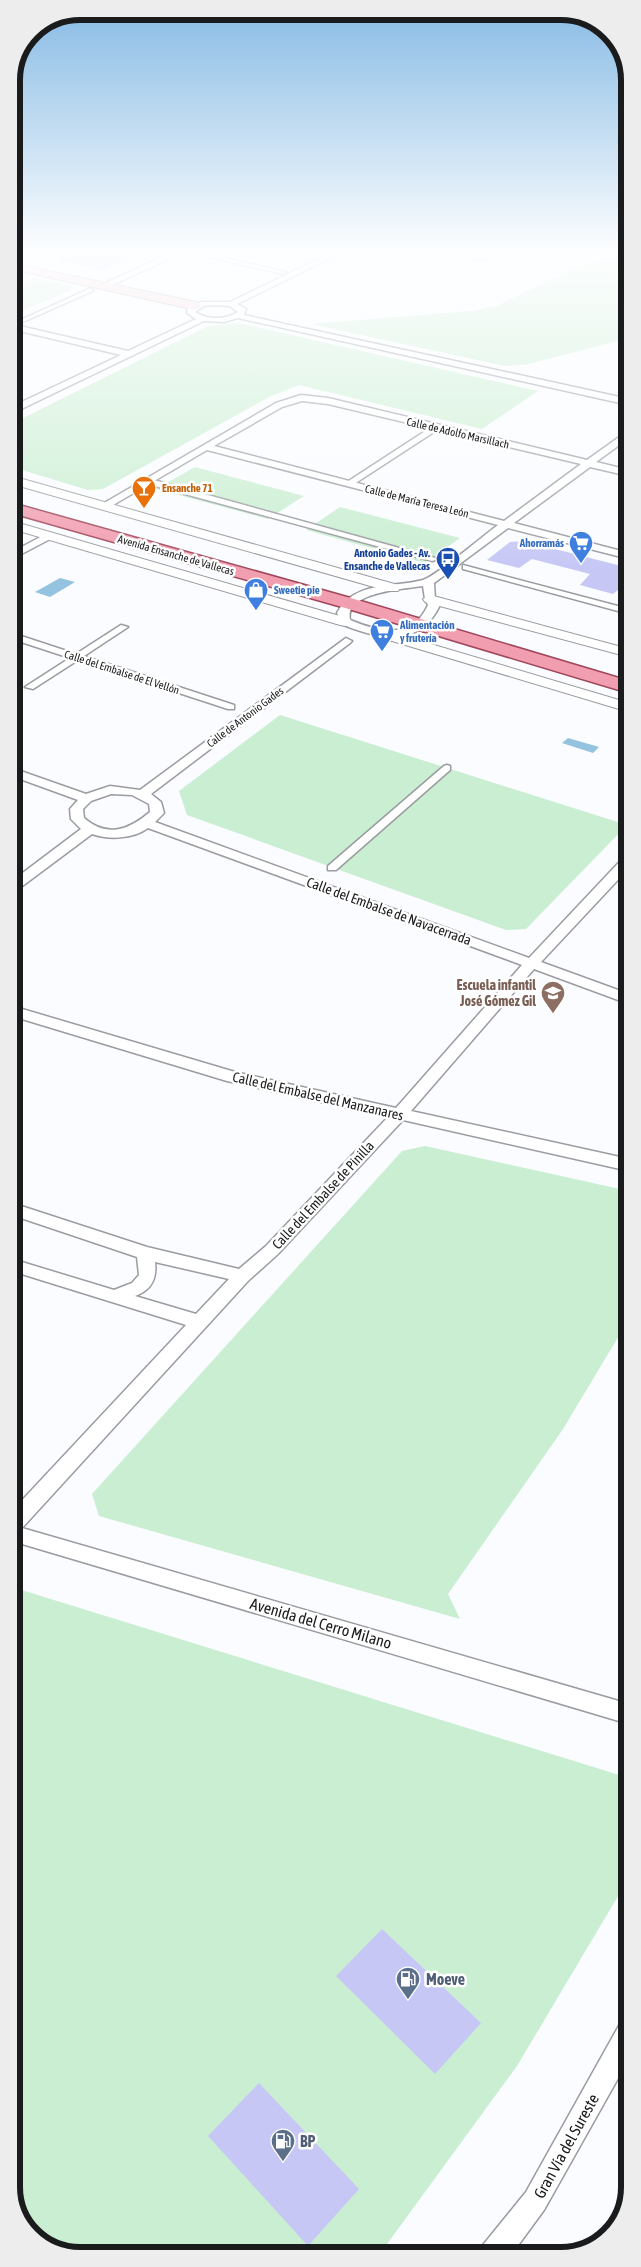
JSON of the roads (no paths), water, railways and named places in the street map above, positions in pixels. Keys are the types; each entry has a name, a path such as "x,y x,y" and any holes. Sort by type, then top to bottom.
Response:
{"main road":[{"name":"Avenida Ensanche de Vallecas","path":"20,498 354,599"},
{"name":"Avenida Ensanche de Vallecas","path":"20,510 354,599 427,613 621,671"},
{"name":"Avenida Ensanche de Vallecas","path":"427,613 621,684"}],"street":[{"path":"20,407 117,360"},
{"path":"437,360 621,400"},
{"name":"Calle de Adolfo Marsillach","path":"104,506 279,405 301,398 328,402 621,471"},
{"path":"20,399 30,402"},
{"path":"348,484 436,428"},
{"path":"346,641 348,624 343,613 354,599 372,591 428,582 621,439"},
{"name":"Calle de María Teresa León","path":"205,447 621,554"},
{"path":"147,481 434,559"},
{"name":"Avenida Ensanche de Vallecas","path":"20,482 393,588 427,613 621,651"},
{"name":"Avenida Ensanche de Vallecas","path":"20,527 348,624 372,633"},
{"path":"20,552 48,536"},
{"path":"466,567 621,610"},
{"path":"427,613 428,582"},
{"name":"Calle de Antonio Gades","path":"143,794 346,641 372,633 387,635 405,633 427,613"},
{"path":"30,688 124,627"},
{"path":"387,635 621,706"},
{"name":"Calle del Embalse de El Vellón","path":"20,639 231,707"},
{"path":"332,868 446,768"},
{"path":"20,775 84,798"},
{"path":"110,790 131,790 143,794 155,802 157,813 149,824 129,832 114,834 89,830 78,822 75,815 76,807 84,798 110,790"},
{"name":"Calle del Embalse de Navacerrada","path":"149,824 621,996"},
{"path":"20,881 89,830"},
{"name":"Calle del Embalse de Pinilla","path":"20,1516 242,1276 272,1250 399,1115 532,963 621,868"},
{"name":"Calle del Embalse del Manzanares","path":"20,1013 232,1077 621,1163"},
{"path":"20,1212 146,1253 242,1276"},
{"path":"115,1296 138,1288 148,1276 146,1253"},
{"path":"20,1267 200,1322"},
{"name":"Avenida del Cerro Milano","path":"20,1535 621,1711"},
{"name":"Gran Vía del Sureste","path":"499,2247 535,2201 621,2047"}],"water":[{"path":"60,578 75,582 50,597 35,592"},
{"path":"568,738 599,747 593,753 562,743"}],"place":[{"name":"Ensanche 71","path":"144,509"},
{"name":"Ahorramás","path":"581,564"},
{"name":"Antonio Gades - Av. Ensanche de Vallecas","path":"448,580"},
{"name":"Sweetie pie","path":"256,611"},
{"name":"Alimentación y frutería","path":"382,652"},
{"name":"Escuela infantil José Gómez Gil","path":"553,1014"},
{"name":"Moeve","path":"408,2000"},
{"name":"BP","path":"283,2162"}]}
